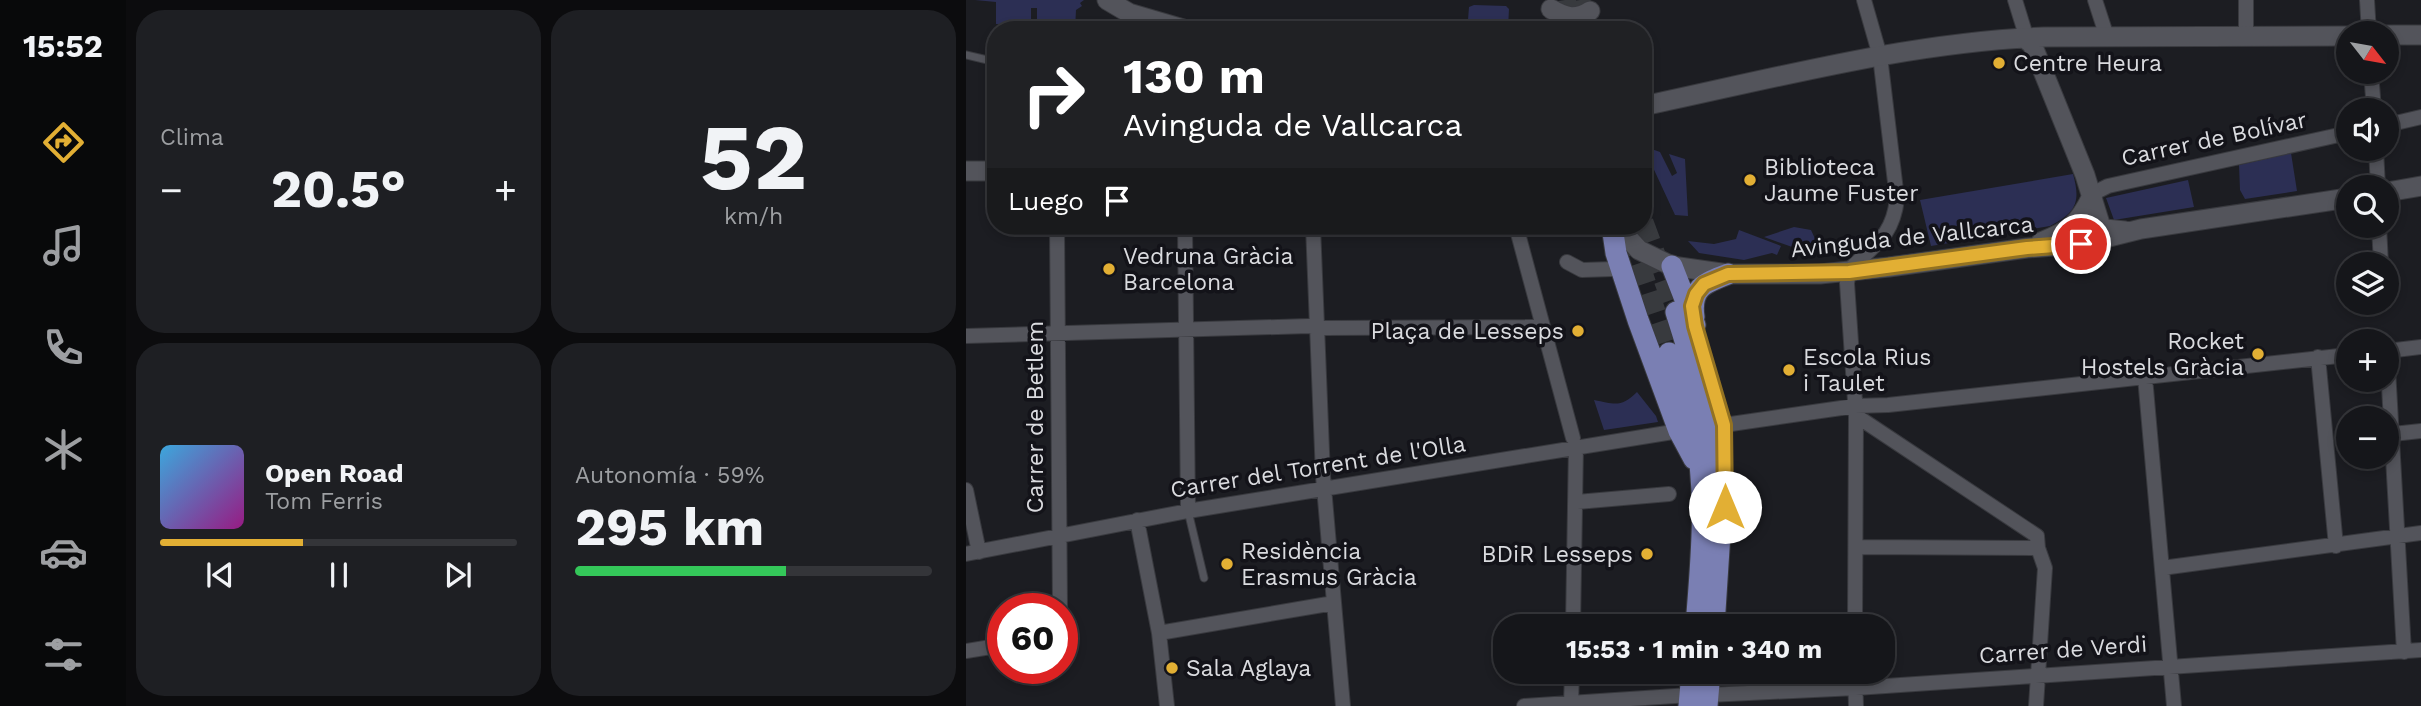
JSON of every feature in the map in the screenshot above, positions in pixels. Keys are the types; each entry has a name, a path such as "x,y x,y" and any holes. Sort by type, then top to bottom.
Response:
{"main road":[{"path":"1107,0 1129,13 1157,21"},
{"path":"1551,5 1564,16 1572,18 1591,5"},
{"path":"2399,35 2421,35"},
{"path":"1652,104 1880,56 2024,38 2336,36"},
{"path":"2024,38 2032,44 2103,228 2129,232"},
{"path":"966,171 987,170"},
{"path":"2399,190 2421,186"},
{"path":"2027,248 2073,226 2092,196"},
{"name":"Avinguda de Vallcarca","path":"1624,235 1639,250 1672,267 1728,274 1849,272 2027,248 2081,244 2129,232 2336,200"},
{"path":"1615,235 1616,253 1702,428"},
{"path":"1672,267 1695,326"},
{"path":"1697,614 1702,516 1702,428 1692,306 1696,294 1704,284 1728,274"},
{"path":"1676,312 1721,518 1715,614"},
{"path":"1670,353 1702,428"}],"street":[{"path":"1855,614 1858,412 1847,283 1849,272 1884,235 1895,215 1897,199 1880,56 1864,0"},
{"path":"2015,0 2024,38"},
{"path":"2095,0 2107,37"},
{"path":"2246,0 2246,36"},
{"path":"2367,0 2368,21"},
{"path":"2399,122 2421,117"},
{"name":"Carrer de Bolívar","path":"2092,196 2108,186 2336,136"},
{"name":"Carrer de Betlem","path":"1057,235 1060,593"},
{"path":"1185,235 1188,510"},
{"path":"1314,235 1325,489 1343,706"},
{"path":"1518,235 1575,442 1577,502 1573,614"},
{"path":"1567,262 1581,277 1614,270"},
{"path":"966,336 1309,326 1543,327"},
{"path":"2399,350 2421,347"},
{"name":"Carrer del Torrent de l'Olla","path":"972,553 1188,510 1325,489 1575,442 2336,356"},
{"path":"2318,358 2336,545"},
{"path":"2145,377 2174,706"},
{"path":"1858,412 2037,536 2045,568 2036,706"},
{"path":"2399,434 2421,431"},
{"path":"2395,469 2404,652"},
{"path":"966,490 972,553"},
{"path":"1577,502 1669,494"},
{"path":"1137,520 1159,633 1167,706"},
{"path":"2162,568 2421,533"},
{"path":"1856,547 2038,548"},
{"path":"1159,633 1334,603"},
{"path":"966,651 987,648"},
{"name":"Carrer de Verdi","path":"1524,706 1699,700 2171,665 2421,650"},
{"path":"1564,705 1569,684"},
{"path":"1856,684 1856,706"}],"lane":[{"path":"966,55 987,60"},
{"path":"1188,510 1204,579"}],"shaded area":[{"path":"975,0 1084,0 1080,3 1082,6 1076,10 1075,21 1033,21 1037,20 1037,8 1031,8 1031,21 996,21 996,2"},
{"path":"1506,6 1509,9 1508,21 1463,21 1468,20 1469,7"},
{"path":"1652,149 1660,152 1672,176 1677,173 1669,154 1685,159 1688,216 1675,215 1652,165"},
{"path":"2291,153 2297,191 2245,199 2240,190 2239,165"},
{"path":"2073,174 2076,192 2074,206 2066,216 2050,226 1931,246 1920,200"},
{"path":"2188,180 2194,207 2114,220 2106,198"},
{"path":"1794,227 1811,230 1817,243 1795,248 1764,237"},
{"path":"1739,230 1781,246 1777,255 1772,253 1744,260 1699,253 1688,241 1714,244 1736,239"},
{"path":"1637,392 1658,422 1604,430 1594,400 1617,404"}],"tunnel":[{"path":"1565,0 1568,21"},
{"path":"1580,0 1583,21"},
{"path":"1629,235 1669,353"},
{"path":"1648,235 1676,312"}],"place":[{"name":"Centre Heura","path":"1999,63"},
{"name":"Biblioteca Jaume Fuster","path":"1750,180"},
{"name":"Vedruna Gràcia Barcelona","path":"1109,269"},
{"name":"Plaça de Lesseps","path":"1578,331"},
{"name":"Rocket Hostels Gràcia","path":"2258,354"},
{"name":"Escola Rius i Taulet","path":"1789,370"},
{"name":"BDiR Lesseps","path":"1647,554"},
{"name":"Residència Erasmus Gràcia","path":"1227,564"},
{"name":"Sala Aglaya","path":"1172,668"}],"route":[{"path":"1725,507 1724,425 1695,326 1692,306 1693,299 1704,284 1728,274 1849,272 2027,248 2081,244"}]}
